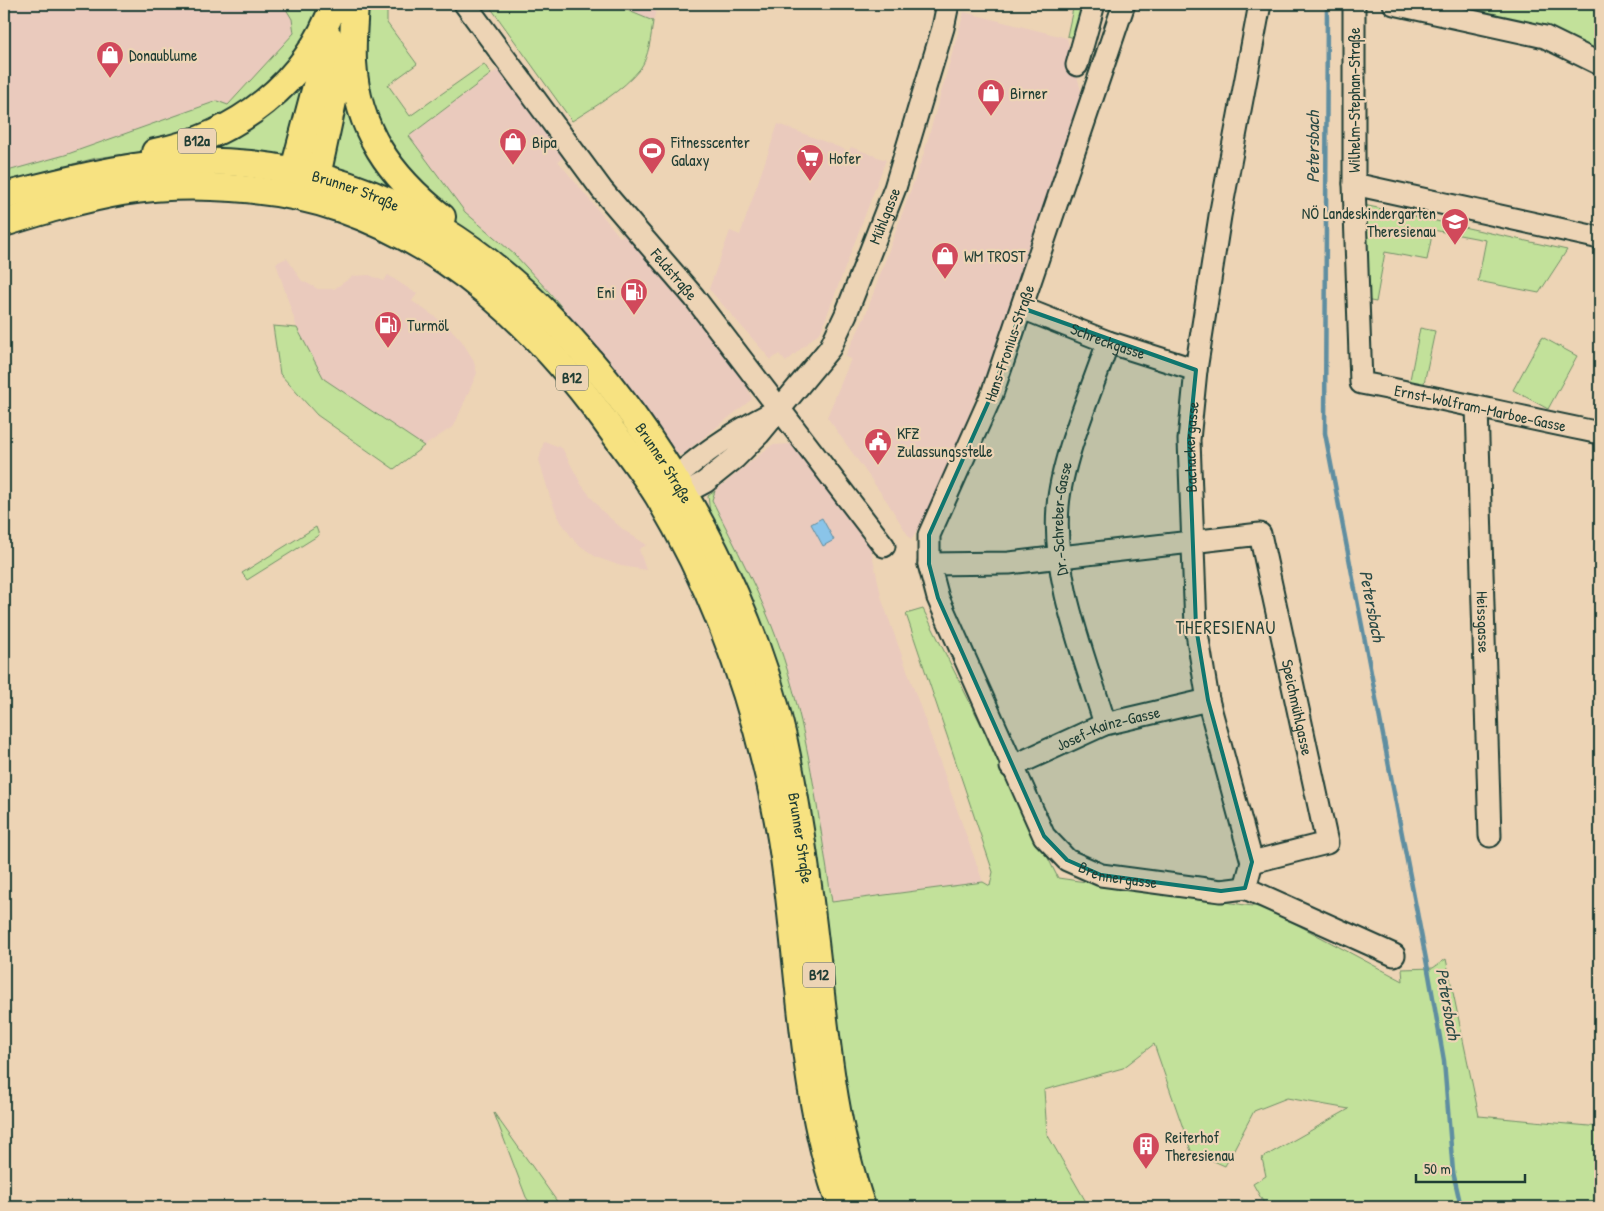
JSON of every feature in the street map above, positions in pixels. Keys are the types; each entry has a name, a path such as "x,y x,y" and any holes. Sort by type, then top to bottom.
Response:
{"main road":[{"path":"299,181 299,152 336,4"},
{"name":"B12a","path":"4,195 30,180 169,149 218,132 247,115 285,85 302,66 325,29 336,4"},
{"path":"299,181 346,39 353,4"},
{"path":"353,4 353,61 357,87 364,116 374,140 398,178 419,199 458,230 463,244"},
{"name":"Brunner Straße","path":"4,195 96,173 164,162 225,162 390,202 463,244 520,289 579,349 618,396 671,488 722,564 747,620 770,685 784,740 804,856 836,1104 848,1166 862,1207"},
{"name":"Brunner Straße","path":"4,223 82,200 126,192 168,188 256,191 299,181 340,208 383,226 447,261 489,292 556,359 671,488 693,562 736,660 757,728 775,803 788,883 813,1093 823,1144 841,1207"}],"street":[{"name":"Feldstraße","path":"465,4 602,190 694,297 884,546"},
{"name":"Mühlgasse","path":"671,488 682,469 750,424 780,408 830,348 846,314 895,188 948,4"},
{"path":"1077,65 1094,4"},
{"name":"Hans-Fronius-Straße","path":"929,564 929,535 992,394 1124,4"},
{"name":"Bachackergasse","path":"1252,862 1208,700 1196,627 1189,440 1196,370 1220,216 1260,4"},
{"name":"Wilhelm-Stephan-Straße","path":"1354,4 1354,184 1600,238"},
{"path":"1394,4 1545,37 1600,64"},
{"name":"Ernst-Wolfram-Marboe-Gasse","path":"1354,184 1361,383 1425,394 1487,410 1600,432"},
{"name":"Schreckgasse","path":"1022,308 1108,342 1196,370"},
{"name":"Dr.-Schreber-Gasse","path":"1105,724 1070,608 1058,556 1058,505 1068,459 1108,342"},
{"name":"Heissgasse","path":"1487,410 1490,836"},
{"name":"Speichmühlgasse","path":"1192,541 1260,534 1327,843 1252,862"},
{"path":"929,564 1009,563 1192,541"},
{"name":"Brennergasse","path":"929,564 938,598 1011,767 1044,836 1067,860 1102,876 1221,891 1245,888"},
{"name":"Josef-Kainz-Gasse","path":"1011,767 1105,724 1208,700"},
{"path":"1252,862 1245,888 1394,955"}],"highlighted area":[{"path":"1022,308 1196,370 1189,440 1196,627 1208,700 1252,862 1245,888 1221,891 1101,875 1067,860 1044,836 1011,767 938,598 929,564 929,535 992,394"}],"shaded area":[{"path":"4,4 283,4 292,19 294,33 227,105 217,101 65,155 4,172"},
{"path":"612,4 658,4 653,21"},
{"path":"964,12 1067,38 1083,98 1001,337 930,509 911,540 888,503 827,417 851,359 845,356 864,319 923,156"},
{"path":"500,68 565,157 558,161 620,237 626,233 744,379 752,399 682,455 667,451 659,428 550,293 465,212 409,136"},
{"path":"778,124 849,151 851,147 886,160 821,331 786,362 779,354 771,360 709,289 730,231 740,235"},
{"name":"Turmöl","path":"287,258 301,280 318,289 334,289 353,276 369,275 384,281 388,275 417,294 412,301 447,325 461,340 473,359 477,373 454,426 424,446 324,379 297,328 276,263"},
{"path":"544,441 562,448 581,484 602,511 625,531 647,545 639,549 646,570 621,566 596,557 575,542 559,519 550,497 539,460"},
{"path":"791,444 801,450 867,531 882,600 983,882 832,902 813,782 797,705 777,641 712,500 715,491 772,445"}],"green space":[{"path":"283,4 328,4 309,47 248,107 147,151 96,158 4,182 4,172 65,155 217,101 228,105 294,33 292,19"},
{"path":"364,4 387,4 387,23 417,64 388,85 410,116 484,64 491,74 409,136 465,212 515,255 550,293 612,369 471,235 430,200 394,160 367,100"},
{"path":"488,4 612,4 653,21 648,52 640,69 633,77 608,98 572,121"},
{"path":"1074,4 1083,4 1075,38 1067,36"},
{"path":"1434,4 1600,4 1600,54"},
{"path":"344,70 409,203 326,170"},
{"path":"308,76 297,103 285,161 198,148"},
{"path":"1364,205 1567,250 1539,293 1478,281 1486,240 1433,230 1427,260 1385,252 1376,302 1365,300"},
{"path":"273,326 297,328 324,379 424,446 394,469 317,415 280,374"},
{"path":"1420,328 1435,331 1423,388 1409,385"},
{"path":"1542,337 1577,356 1548,409 1513,390"},
{"path":"715,491 712,500 763,606 788,673 805,738 832,902 983,882 990,886 993,872 906,614 923,609 1058,878 1266,908 1403,981 1402,969 1433,968 1446,959 1479,1116 1600,1127 1600,1207 1266,1207 1253,1184 1266,1176 1262,1158 1349,1109 1287,1098 1254,1111 1225,1166 1191,1151 1154,1044 1123,1068 1044,1090 1047,1134 1089,1207 872,1207 843,1103 791,724 776,669 766,642 734,564 710,513 708,496"},
{"path":"316,527 319,535 247,580 242,573"},
{"path":"494,1113 561,1207 533,1207 526,1197"}],"water":[{"path":"822,518 834,540 823,546 811,524"}],"waterway":[{"name":"Petersbach","path":"1327,4 1325,433 1429,975 1444,1061 1453,1172 1461,1207"}],"place":[{"name":"Donaublume","path":"110,79"},
{"name":"Birner","path":"991,117"},
{"name":"Bipa","path":"513,166"},
{"name":"Fitnesscenter Galaxy","path":"652,175"},
{"name":"Hofer","path":"810,182"},
{"name":"NÖ Landeskindergarten Theresienau","path":"1455,246"},
{"name":"WM TROST","path":"945,280"},
{"name":"Eni","path":"634,316"},
{"name":"Turmöl","path":"388,349"},
{"name":"KFZ Zulassungsstelle","path":"878,466"},
{"name":"Reiterhof Theresienau","path":"1146,1170"}],"district":[{"name":"THERESIENAU","path":"1226,628"}]}
